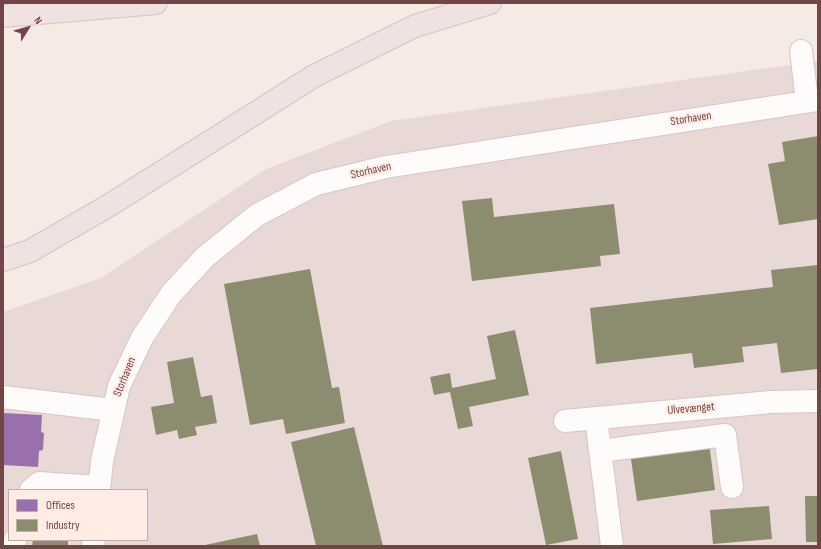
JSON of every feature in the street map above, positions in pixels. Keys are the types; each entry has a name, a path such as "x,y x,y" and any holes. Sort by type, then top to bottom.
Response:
{"highway":[{"path":"3,16 156,3"},
{"path":"3,260 30,251 108,206 314,76 415,26 490,3"}],"street":[{"path":"801,51 812,100"},
{"name":"Storhaven","path":"99,488 102,461 119,386 142,338 171,294 205,257 257,214 316,184 386,166 812,100"},
{"path":"3,397 113,410"},
{"name":"Ulvevænget","path":"565,421 771,402 818,401"},
{"path":"596,418 612,546"},
{"path":"600,451 725,435 732,487"},
{"path":"32,489 39,483 99,488"}],"shaded area":[{"path":"818,61 818,546 3,546 3,312 101,278 266,169 391,121"}],"building: Offices":[{"path":"3,413 42,415 41,432 44,433 43,450 39,451 38,467 3,465"}],"building: Industry":[{"path":"818,136 818,219 779,225 768,164 785,161 782,142"},
{"path":"492,198 494,217 614,204 620,254 600,256 601,266 472,281 462,201"},
{"path":"818,265 818,369 781,373 777,343 742,347 744,362 694,368 692,353 596,364 590,308 773,287 771,270"},
{"path":"310,269 332,388 339,387 345,423 286,434 283,419 250,425 224,284"},
{"path":"515,330 529,395 469,407 473,426 458,429 450,392 434,395 430,377 450,373 452,388 496,379 487,336"},
{"path":"193,357 201,397 212,395 217,423 195,427 197,435 179,439 177,430 156,435 151,407 174,403 167,362"},
{"path":"354,427 383,546 316,546 291,442"},
{"path":"709,442 715,490 637,501 630,452"},
{"path":"561,451 578,539 546,545 528,458"},
{"path":"805,496 818,496 818,542 806,542"},
{"path":"769,506 772,539 713,544 710,510"},
{"path":"257,534 260,546 205,546 205,545"},
{"path":"33,541 68,541 68,546 32,546"}]}
